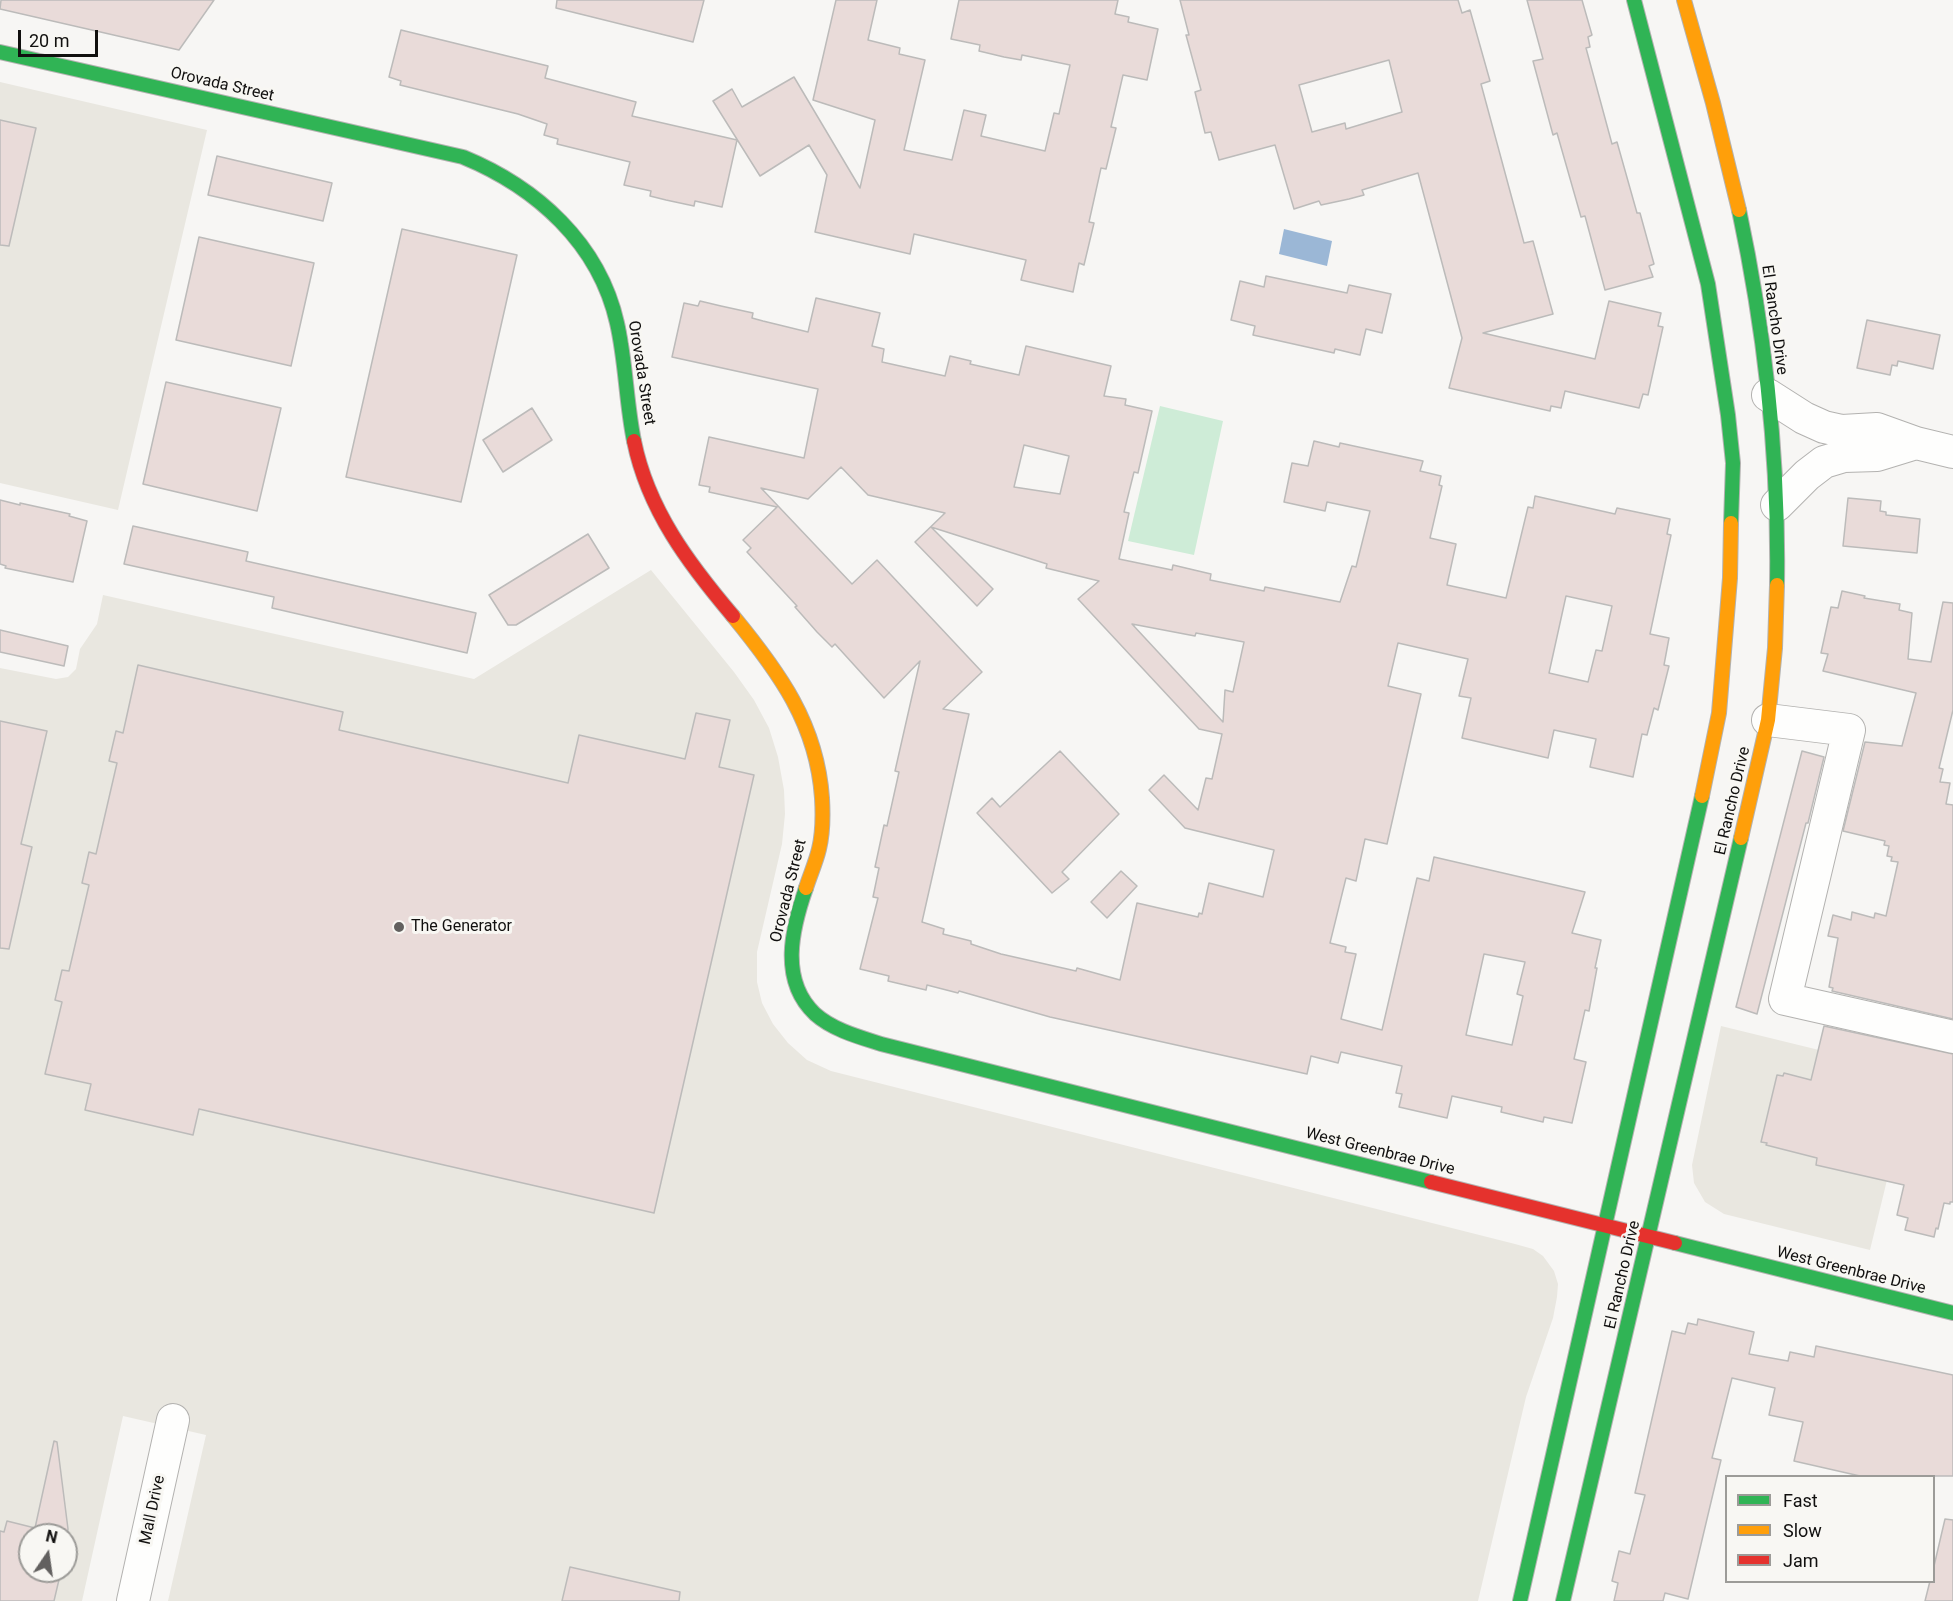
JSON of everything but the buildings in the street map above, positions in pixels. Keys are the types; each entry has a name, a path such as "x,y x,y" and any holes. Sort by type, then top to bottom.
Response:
{"main road":[{"name":"El Rancho Drive","path":"1520,1601 1699,813 1719,713 1739,467 1728,415 1708,284 1634,0"},
{"name":"El Rancho Drive","path":"1563,1601 1768,720 1773,682 1777,505 1768,395 1753,282 1738,206 1684,0"},
{"name":"Orovada Street","path":"0,52 464,157 513,182 540,201 571,231 594,264 612,304 623,344 631,425 641,470 658,514 685,557 767,657 789,690 807,728 818,767 822,806 820,848 798,913 790,947 794,977 807,1005"},
{"path":"1764,562 1766,568 1777,579"},
{"name":"West Greenbrae Drive","path":"807,1005 826,1021 854,1036 1953,1313"}],"street":[{"path":"1768,395 1804,418 1824,427 1842,431 1877,429 1916,443 1953,452"},
{"path":"1777,505 1807,475 1824,462 1844,456 1877,455 1916,443"},
{"path":"1768,720 1849,730 1785,999 1953,1037"},
{"name":"Mall Drive","path":"133,1601 173,1420"}],"shaded area":[{"path":"0,82 207,130 118,510 0,483"},
{"path":"651,570 734,672 754,700 769,728 778,757 784,790 785,814 782,844 757,952 757,982 762,1003 773,1024 788,1043 807,1060 831,1071 1515,1244 1533,1249 1543,1256 1554,1271 1558,1284 1557,1297 1553,1318 1526,1397 1478,1601 168,1601 206,1435 123,1416 82,1601 0,1601 0,668 56,679 68,677 76,669 80,649 97,624 103,595 474,679"},
{"path":"1721,1026 1913,1073 1870,1250 1724,1214 1705,1202 1694,1183 1692,1165"}],"green space":[{"path":"1160,406 1223,421 1194,555 1128,541"}],"water":[{"path":"1284,229 1332,241 1327,266 1279,254"}],"traffic: fast":[{"path":"1634,0 1708,284 1733,463 1731,523"},
{"path":"0,52 463,157 515,184 561,221 580,243 596,268 608,294 617,323 634,441"},
{"path":"1739,210 1763,349 1773,444 1777,585"},
{"path":"1520,1601 1702,796"},
{"path":"1563,1601 1741,838"},
{"path":"806,888 793,936 793,970 796,986 815,1014 838,1029 881,1044 1431,1182"},
{"path":"1675,1243 1953,1313"}],"traffic: slow":[{"path":"1684,0 1713,103 1739,210"},
{"path":"1702,796 1719,713 1730,578 1731,523"},
{"path":"1741,838 1768,720 1775,648 1777,585"},
{"path":"733,616 766,658 793,700 804,723 819,771 822,798 821,837 806,888"}],"traffic: jam":[{"path":"634,441 649,490 672,535 733,616"},
{"path":"1431,1182 1675,1243"}],"place":[{"name":"The Generator","path":"399,927"}]}
